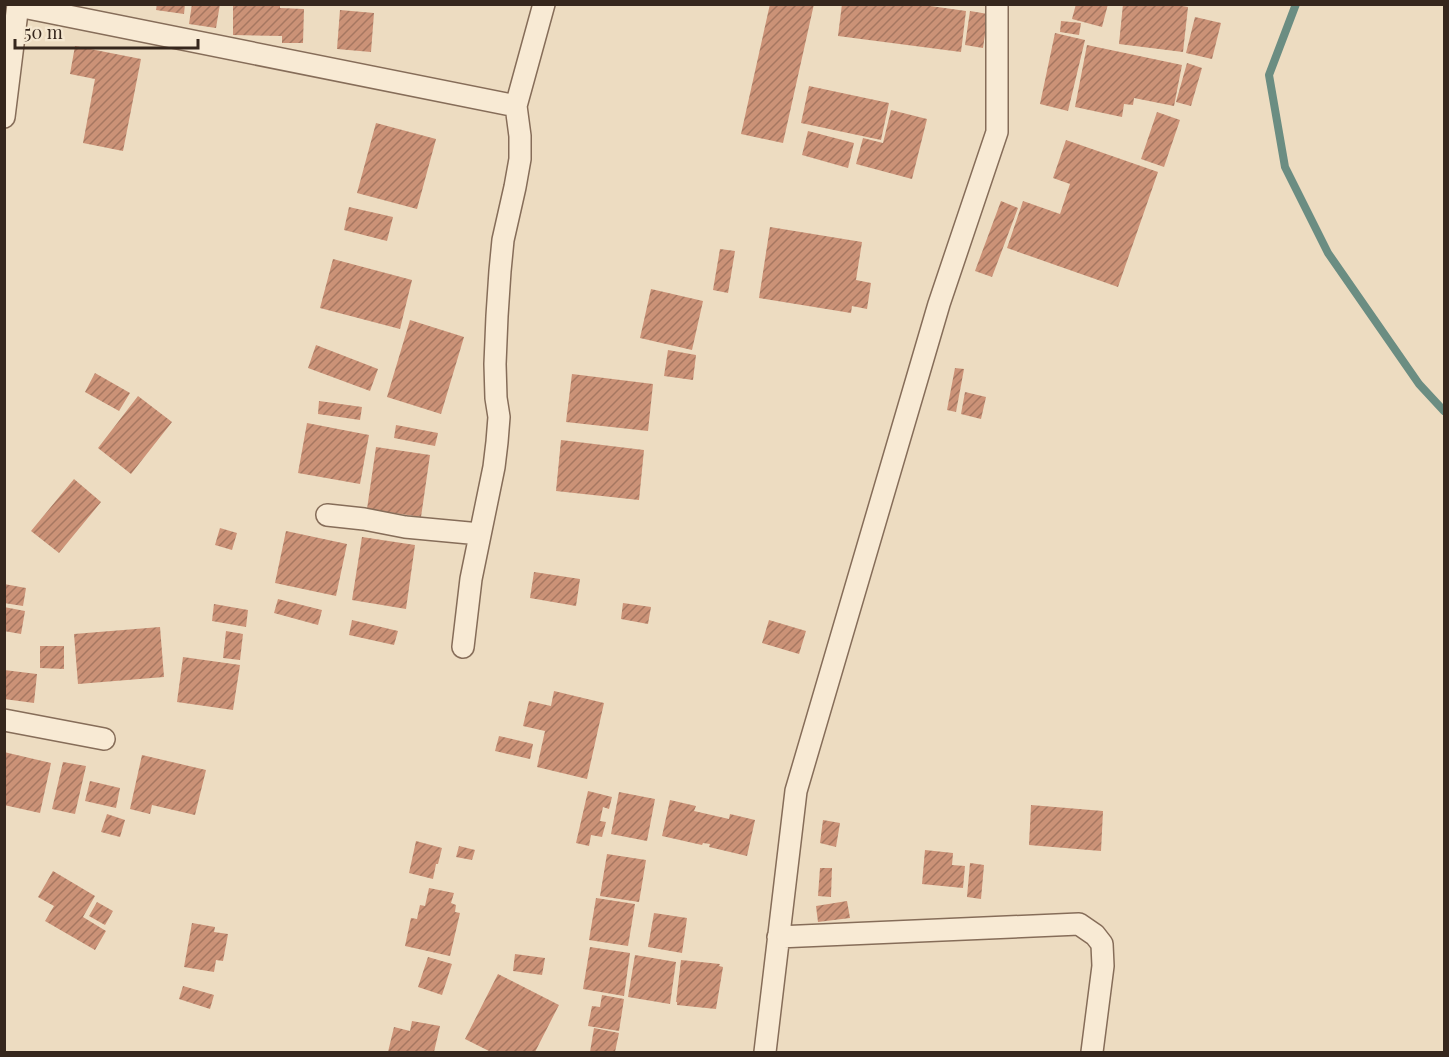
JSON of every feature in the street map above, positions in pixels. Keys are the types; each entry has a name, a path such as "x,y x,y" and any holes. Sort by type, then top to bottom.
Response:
{"street":[{"path":"463,647 471,579 494,467 499,417 495,364 497,316 504,240 520,159 516,106 544,4"},
{"path":"765,1053 796,791 939,304 997,132 997,4"},
{"path":"4,117 18,5 516,106"},
{"path":"327,515 405,527 480,534"},
{"path":"4,720 104,739"},
{"path":"778,937 1079,924 1095,934 1102,944 1103,966 1092,1053"}],"building":[{"path":"157,4 185,4 184,14 156,10"},
{"path":"192,4 220,4 216,28 189,24"},
{"path":"233,4 280,4 280,8 304,9 303,43 282,43 282,36 233,35"},
{"path":"770,4 814,4 783,143 741,134"},
{"path":"842,4 916,4 966,11 961,52 838,36"},
{"path":"1076,4 1108,4 1102,27 1072,19"},
{"path":"1123,4 1171,4 1188,7 1183,52 1119,44"},
{"path":"340,10 374,13 371,52 337,49"},
{"path":"970,11 988,14 983,48 965,45"},
{"path":"1195,17 1221,23 1212,59 1186,53"},
{"path":"1061,21 1081,23 1079,35 1060,32"},
{"path":"1055,33 1085,40 1068,111 1040,104"},
{"path":"1087,45 1182,65 1174,106 1134,98 1133,105 1124,104 1122,117 1075,107"},
{"path":"75,46 141,59 123,151 83,143 95,79 70,74"},
{"path":"1187,63 1202,68 1191,106 1176,102"},
{"path":"809,86 889,103 881,140 801,123"},
{"path":"891,110 927,119 912,179 856,164 863,138 883,143"},
{"path":"1157,112 1180,120 1164,167 1141,159"},
{"path":"376,123 436,139 417,209 357,193"},
{"path":"808,131 854,143 848,168 802,155"},
{"path":"1066,140 1158,172 1118,287 1007,248 1023,201 1060,214 1070,184 1053,178"},
{"path":"1001,201 1018,208 992,277 975,271"},
{"path":"349,207 393,217 387,241 344,230"},
{"path":"770,227 862,242 856,280 871,283 867,309 852,306 851,313 759,298"},
{"path":"720,249 735,251 728,293 713,290"},
{"path":"333,259 412,280 400,329 320,308"},
{"path":"651,289 703,301 692,350 640,338"},
{"path":"410,320 464,337 441,414 387,397"},
{"path":"316,345 378,369 370,391 308,368"},
{"path":"668,350 696,355 693,380 664,376"},
{"path":"955,368 964,369 956,412 947,410"},
{"path":"95,373 130,393 119,411 85,392"},
{"path":"572,374 653,384 648,431 566,422"},
{"path":"965,392 986,397 981,419 961,414"},
{"path":"138,396 172,422 131,474 98,448"},
{"path":"319,401 362,407 360,420 318,414"},
{"path":"307,423 369,435 360,484 298,473"},
{"path":"396,425 438,433 435,446 394,438"},
{"path":"561,440 644,450 639,500 556,491"},
{"path":"376,447 430,455 421,517 367,509"},
{"path":"74,479 101,502 59,553 31,531"},
{"path":"220,528 237,533 232,550 215,545"},
{"path":"286,531 347,544 336,596 275,583"},
{"path":"362,537 415,545 406,609 352,600"},
{"path":"534,572 580,579 576,606 530,598"},
{"path":"4,584 26,588 23,606 4,603"},
{"path":"278,599 322,610 318,625 274,613"},
{"path":"623,603 651,607 648,624 621,619"},
{"path":"214,604 248,610 246,627 212,621"},
{"path":"4,607 25,611 21,634 4,631"},
{"path":"352,620 398,631 394,645 349,635"},
{"path":"769,620 806,631 799,654 762,643"},
{"path":"160,627 164,677 78,684 74,634"},
{"path":"226,631 243,634 240,660 223,658"},
{"path":"40,646 64,646 64,669 40,668"},
{"path":"183,657 240,665 233,710 177,702"},
{"path":"4,670 37,674 34,703 4,699"},
{"path":"554,691 604,703 587,779 537,767 545,731 523,726 529,701 551,706"},
{"path":"499,736 533,744 530,759 495,751"},
{"path":"4,752 51,763 40,813 4,805"},
{"path":"142,755 206,770 195,815 152,805 150,814 130,809"},
{"path":"63,762 86,766 75,814 52,809"},
{"path":"90,781 120,788 116,808 85,801"},
{"path":"588,791 612,797 609,809 603,807 600,821 606,822 602,837 591,835 589,846 576,843"},
{"path":"619,792 655,799 647,841 611,834"},
{"path":"670,800 696,806 694,811 729,819 730,814 755,820 747,856 709,847 710,844 703,843 702,845 662,836"},
{"path":"1031,805 1103,811 1101,851 1029,845"},
{"path":"107,814 125,820 120,837 101,832"},
{"path":"823,820 840,823 836,847 820,843"},
{"path":"416,841 442,848 433,879 409,873"},
{"path":"459,846 475,850 472,860 456,857"},
{"path":"925,850 953,853 952,865 965,866 963,888 922,884"},
{"path":"607,854 646,860 639,902 600,896"},
{"path":"970,863 984,865 981,899 967,897"},
{"path":"820,868 832,868 831,897 818,896"},
{"path":"53,871 95,896 83,917 106,931 95,950 45,921 54,906 38,897"},
{"path":"429,888 454,893 451,903 456,905 455,912 460,913 450,956 405,946 411,918 417,919 420,905 425,906"},
{"path":"596,898 635,904 628,946 589,940"},
{"path":"847,901 850,918 818,922 816,906"},
{"path":"97,902 113,911 105,925 89,916"},
{"path":"654,913 687,918 682,953 648,947"},
{"path":"192,923 215,927 214,932 228,934 223,961 216,960 214,972 184,967"},
{"path":"590,947 630,953 624,996 583,989"},
{"path":"515,954 545,958 542,975 513,971"},
{"path":"635,955 676,962 670,1004 628,997"},
{"path":"428,957 452,964 442,995 418,987"},
{"path":"681,960 720,964 719,966 723,967 716,1009 677,1005"},
{"path":"498,974 559,1005 535,1052 491,1052 465,1039"},
{"path":"183,986 214,995 210,1009 179,999"},
{"path":"602,995 624,999 619,1031 588,1026 592,1006 600,1007"},
{"path":"412,1021 440,1026 434,1052 388,1052 394,1027 410,1031"},
{"path":"594,1028 619,1033 615,1052 590,1052"}],"waterway":[{"path":"1296,4 1269,75 1285,167 1328,253 1419,384 1444,411"}]}
